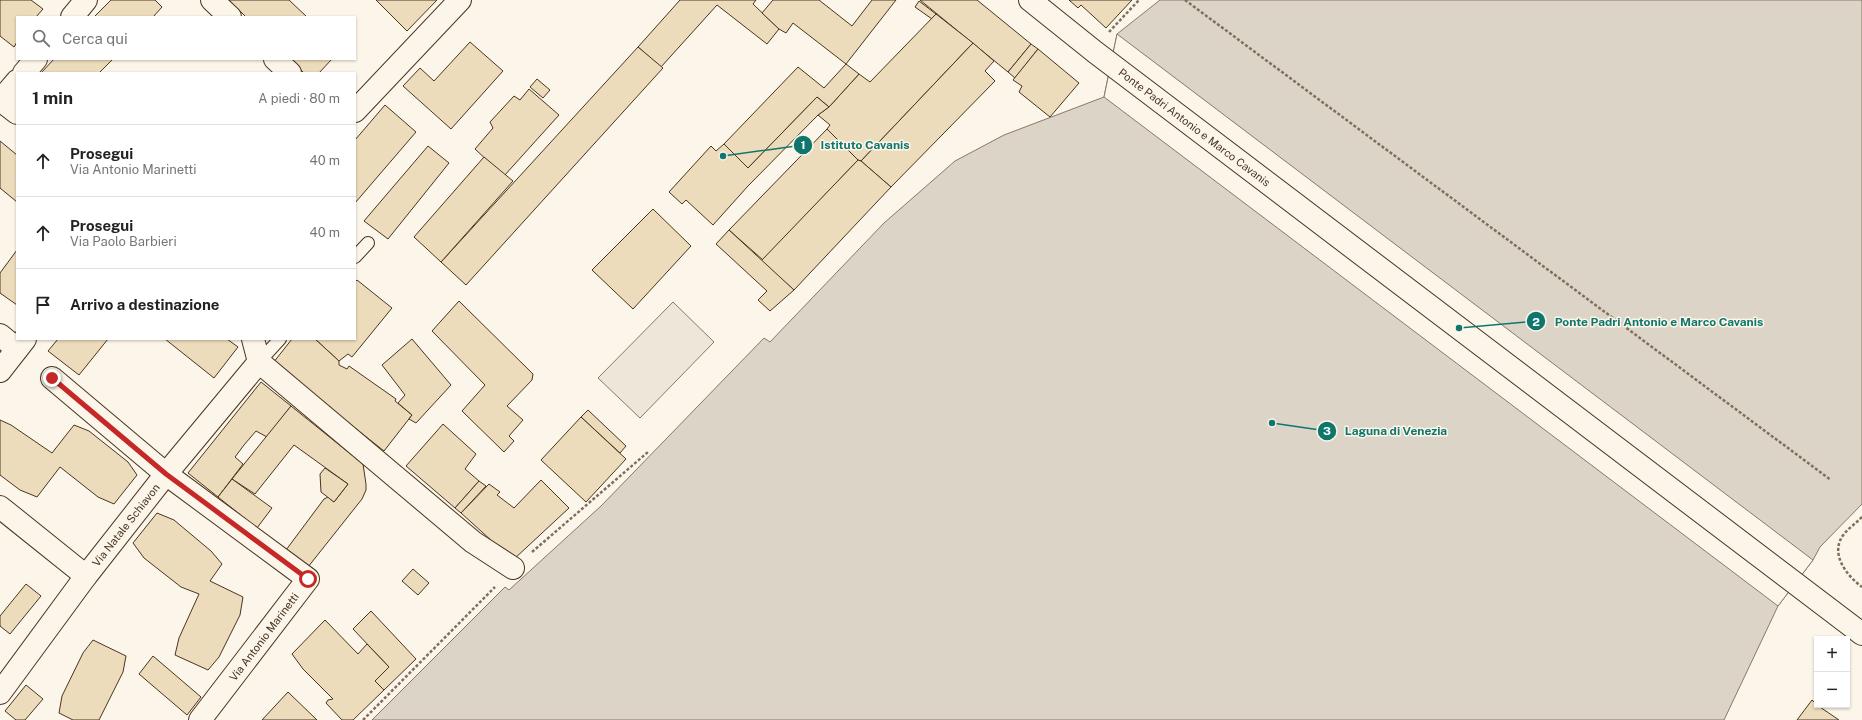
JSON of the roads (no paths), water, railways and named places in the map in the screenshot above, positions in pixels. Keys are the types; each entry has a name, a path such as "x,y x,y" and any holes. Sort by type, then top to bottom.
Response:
{"street":[{"path":"73,16 86,0"},
{"path":"212,0 229,16"},
{"path":"356,110 460,0"},
{"name":"Ponte Padri Antonio e Marco Cavanis","path":"1030,0 1110,63 1862,634"},
{"path":"25,72 35,60"},
{"path":"276,60 289,72"},
{"path":"6,104 16,83"},
{"path":"0,335 21,344 0,371"},
{"path":"253,340 259,362 473,542 513,568"},
{"name":"Via Natale Schiavon","path":"0,693 86,576 166,474 259,362"},
{"path":"52,378 166,474"},
{"name":"Via Antonio Marinetti","path":"166,474 308,579 200,720"},
{"path":"0,507 86,576"}],"lane":[{"path":"356,256 368,243"},
{"path":"259,362 279,340"}],"place":[{"name":"Istituto Cavanis","path":"723,156"},
{"name":"Ponte Padri Antonio e Marco Cavanis","path":"1459,328"},
{"name":"Laguna di Venezia","path":"1272,423"}]}
